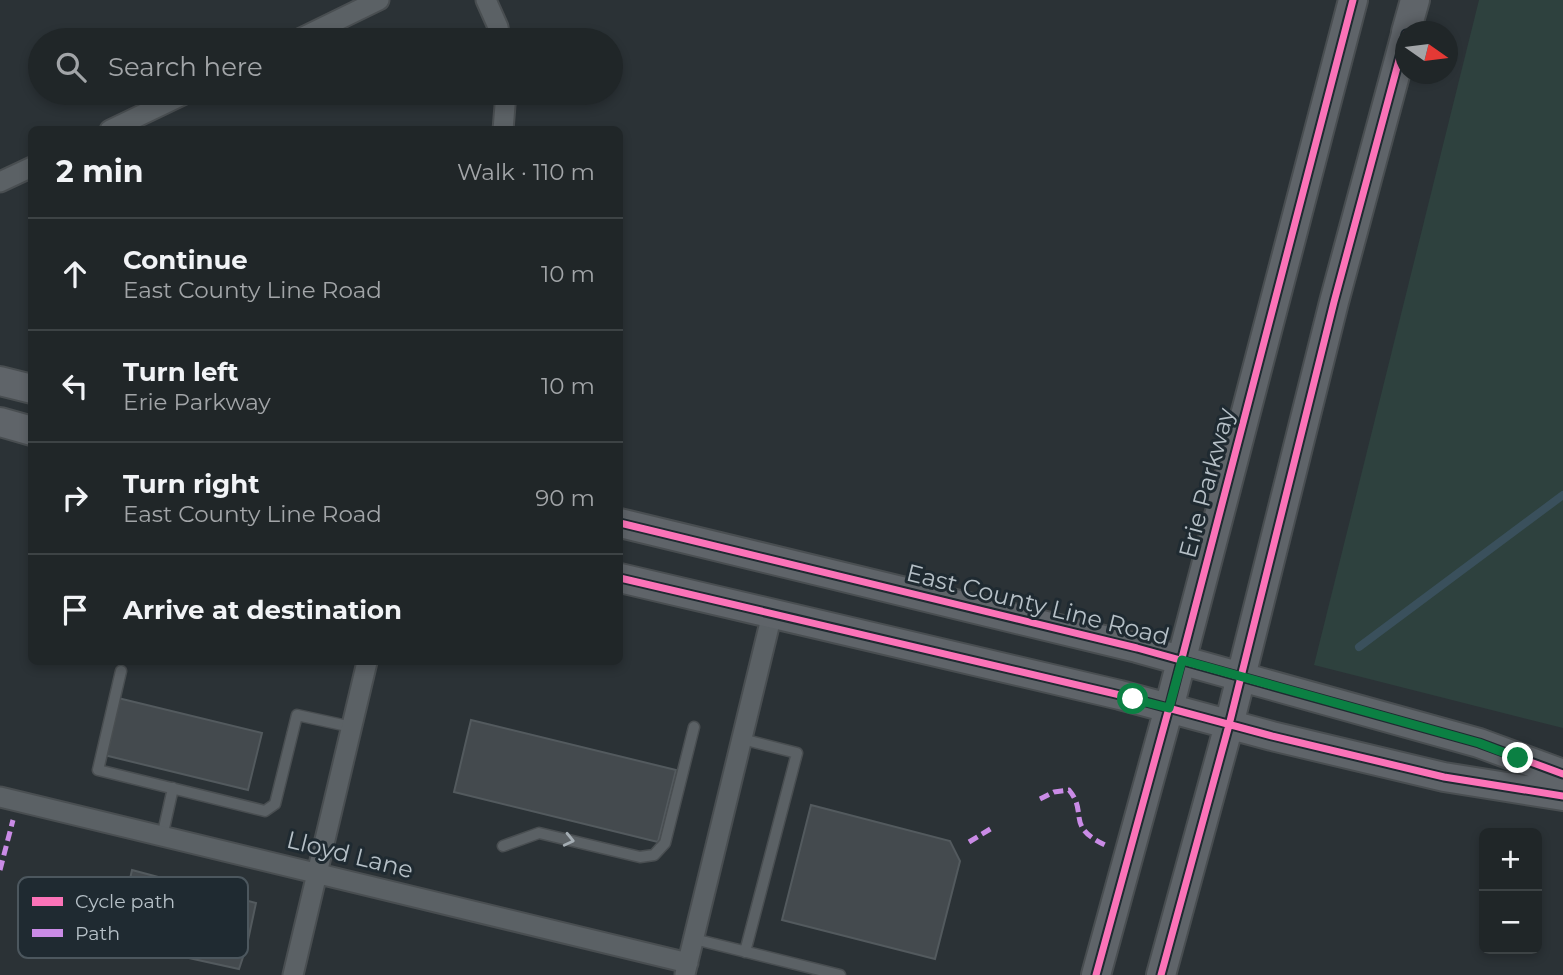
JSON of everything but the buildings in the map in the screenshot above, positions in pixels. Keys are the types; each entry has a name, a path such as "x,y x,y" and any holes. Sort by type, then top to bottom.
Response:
{"main road":[{"name":"Erie Parkway","path":"1096,975 1182,660 1353,0"},
{"path":"1409,21 1415,0"},
{"path":"1161,975 1229,725 1334,302 1395,74"},
{"path":"0,381 28,388"},
{"path":"0,422 28,430"},
{"name":"East County Line Road","path":"623,524 1182,660 1479,743 1563,774"},
{"path":"623,579 1169,708 1444,777 1563,796"}],"street":[{"path":"315,28 347,7 379,0"},
{"path":"486,0 498,28"},
{"path":"118,126 162,105"},
{"path":"503,126 505,105"},
{"path":"0,182 28,169"},
{"path":"686,969 772,614"},
{"path":"293,975 366,665"},
{"name":"Lloyd Lane","path":"0,797 317,873 686,969"}],"lane":[{"path":"121,671 98,770 265,811 275,804 297,715 352,727"},
{"path":"503,845 539,833 640,857 654,855 665,843 694,727"},
{"path":"742,739 797,753 745,952"},
{"path":"162,836 173,788"},
{"path":"694,939 839,975"}],"green space":[{"path":"1479,0 1563,0 1563,728 1314,665"}],"waterway":[{"path":"1359,647 1563,495"}],"marked path":[{"path":"1040,799 1054,792 1069,790 1075,798 1081,826 1094,839 1107,846"},
{"path":"0,870 13,820"},
{"path":"969,842 992,828"}],"cycle path":[{"path":"1096,975 1169,708 1353,0"},
{"path":"1161,975 1229,725 1334,302 1395,75"},
{"path":"623,524 1137,648 1479,743 1563,774"},
{"path":"623,579 1120,695 1272,736 1444,777 1563,796"}],"route":[{"path":"1133,699 1169,708 1182,660 1479,743 1518,758"}]}
